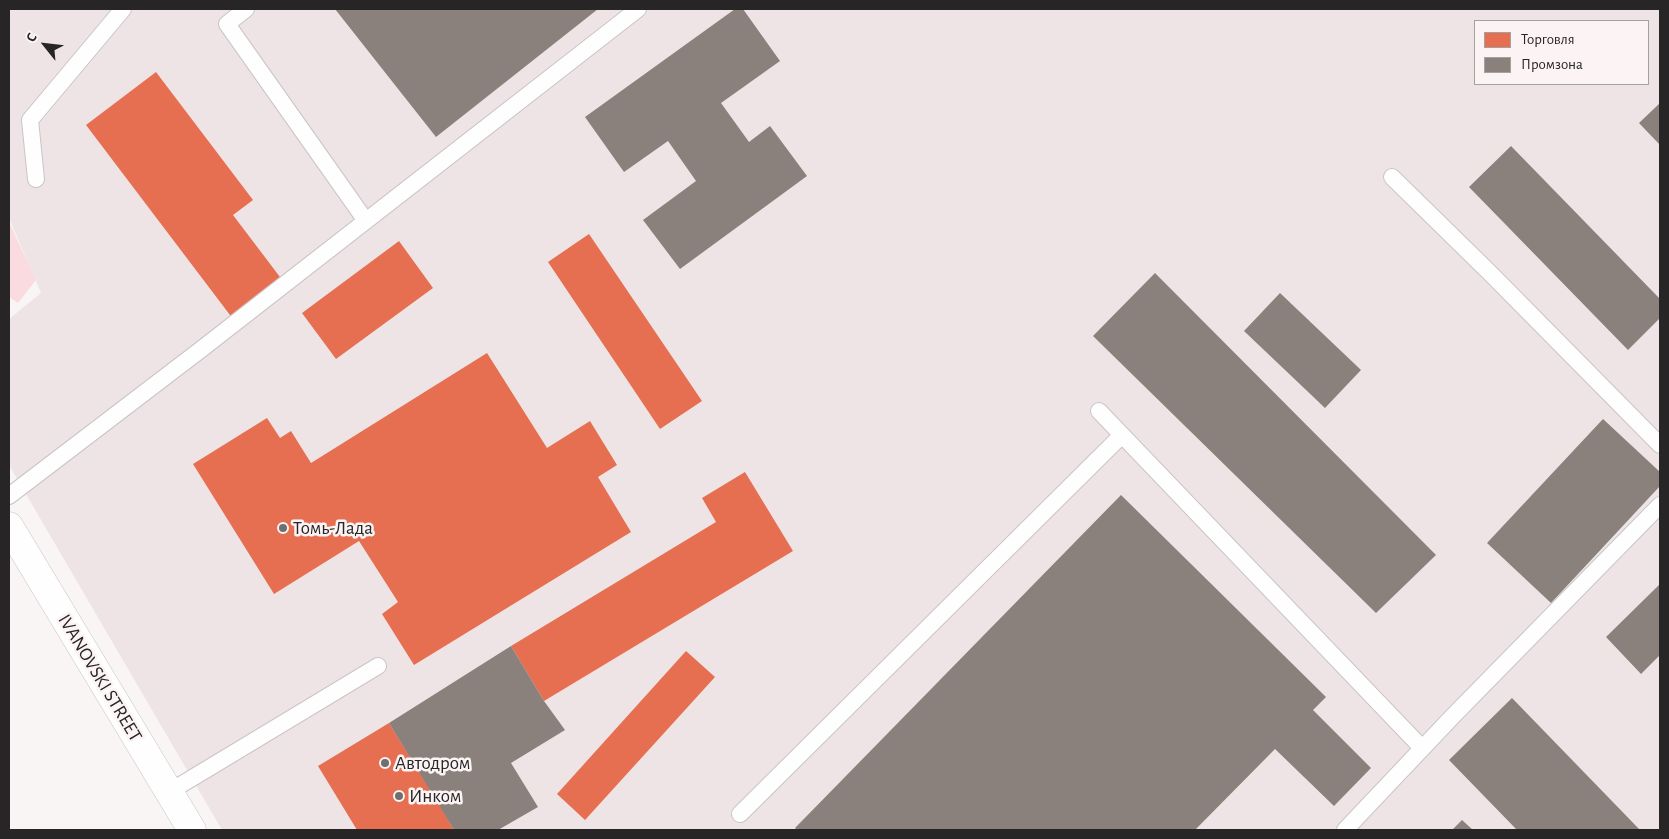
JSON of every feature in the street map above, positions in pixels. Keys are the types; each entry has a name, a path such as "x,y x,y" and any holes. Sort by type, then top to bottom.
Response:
{"main road":[{"name":"IVANOVSKI STREET","path":"9,526 192,830"}],"lane":[{"path":"36,179 30,120 123,9"},
{"path":"246,9 227,24 366,220"},
{"path":"9,496 638,9"},
{"path":"1392,177 1660,445"},
{"path":"1099,411 1422,748"},
{"path":"740,814 1122,434"},
{"path":"1345,830 1422,748 1660,505"},
{"path":"169,792 378,666"}],"shaded area":[{"path":"9,9 1660,9 1660,830 222,830 9,465 9,319 41,293 9,218"},
{"path":"9,222 36,280 18,303 9,297"}],"building: Торговля":[{"path":"156,72 253,200 233,215 283,281 233,319 86,125"},
{"path":"589,234 702,401 660,429 548,262"},
{"path":"399,241 433,288 336,359 302,313"},
{"path":"487,353 547,448 590,421 617,465 598,477 631,532 414,665 382,614 398,602 359,541 274,594 193,464 267,418 280,438 291,431 311,463"},
{"path":"745,472 793,551 544,701 511,646 716,522 702,498"},
{"path":"686,651 715,677 585,820 557,794"},
{"path":"389,723 454,830 357,830 318,766"}],"building: Промзона":[{"path":"335,9 598,9 436,137"},
{"path":"735,9 743,9 780,61 721,103 749,142 770,126 807,176 680,269 643,220 696,181 668,141 624,172 585,117"},
{"path":"1660,103 1660,145 1639,123"},
{"path":"1511,146 1660,299 1660,318 1628,350 1469,187"},
{"path":"1155,273 1436,555 1376,613 1093,336"},
{"path":"1280,293 1361,370 1325,408 1244,331"},
{"path":"1603,419 1660,472 1660,486 1551,603 1487,543"},
{"path":"1121,495 1326,697 1313,710 1371,768 1334,806 1275,749 1195,830 797,830 795,828"},
{"path":"1660,584 1660,655 1641,674 1606,637"},
{"path":"511,646 544,701 565,730 511,763 538,807 498,830 454,830 389,723"},
{"path":"1512,698 1640,830 1517,830 1449,760"},
{"path":"1462,820 1473,830 1452,830"}],"place":[{"name":"Томь-Лада","path":"283,528"},
{"name":"Автодром","path":"385,763"},
{"name":"Инком","path":"399,796"}]}
